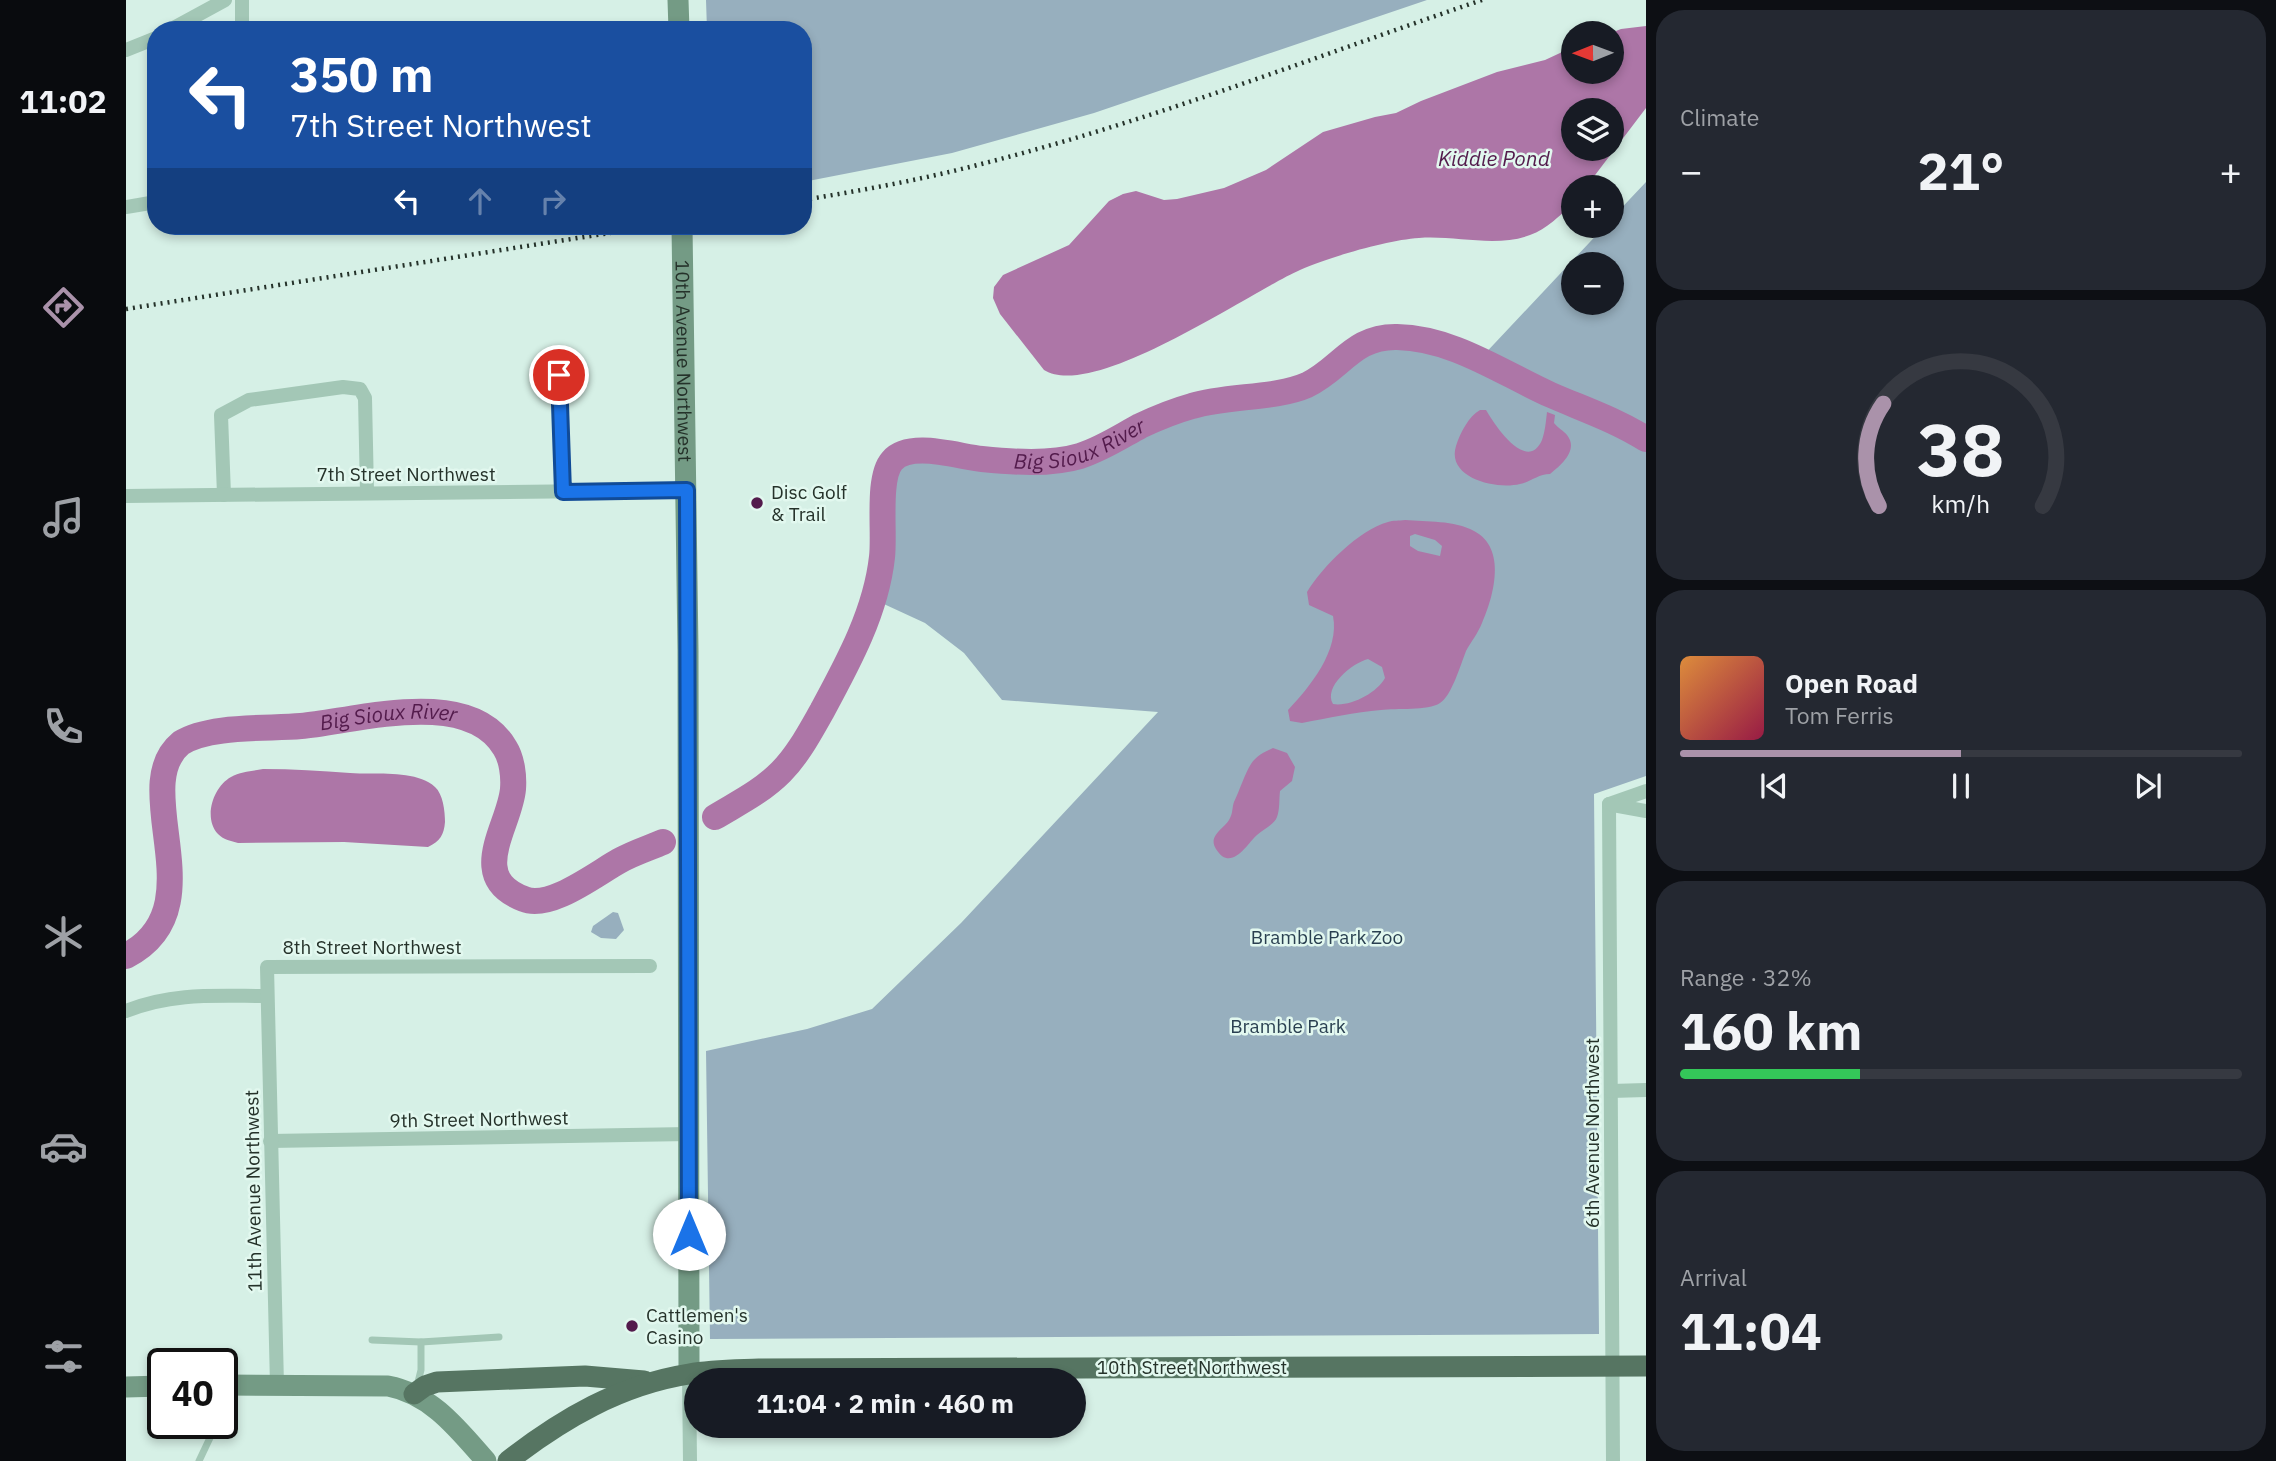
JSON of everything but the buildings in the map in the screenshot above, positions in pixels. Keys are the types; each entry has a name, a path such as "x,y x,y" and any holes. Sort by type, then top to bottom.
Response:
{"main road":[{"name":"10th Street Northwest","path":"1052,1368 1646,1366"},
{"name":"10th Street Northwest","path":"508,1461 584,1409 606,1399 684,1375"},
{"path":"414,1394 437,1382 585,1376 657,1382"}],"street":[{"path":"186,21 225,0"},
{"path":"242,0 242,21"},
{"path":"678,0 679,21"},
{"path":"126,50 147,42"},
{"path":"126,207 147,204"},
{"name":"10th Avenue Northwest","path":"682,235 687,490 689,1368"},
{"path":"559,375 563,492"},
{"path":"224,495 221,415 249,400 343,387 360,389 365,398 367,492"},
{"name":"7th Street Northwest","path":"126,496 687,490"},
{"path":"1609,804 1646,791"},
{"path":"1609,804 1646,811"},
{"name":"6th Avenue Northwest","path":"1609,804 1614,1461"},
{"name":"8th Street Northwest","path":"267,996 267,967 650,966"},
{"path":"126,1011 173,997 267,996"},
{"name":"11th Avenue Northwest","path":"267,996 276,1385"},
{"path":"1611,1091 1646,1090"},
{"name":"9th Street Northwest","path":"270,1141 689,1134"},
{"path":"126,1387 147,1386"},
{"path":"238,1386 387,1386 414,1394 455,1426 486,1461"},
{"name":"10th Avenue Northwest","path":"690,1438 690,1461"}],"lane":[{"path":"372,1340 421,1342 499,1337"},
{"path":"414,1394 421,1370 421,1342"},
{"path":"199,1461 209,1439"}],"green space":[{"path":"706,0 1427,0 1094,113 952,153 812,180 812,21 707,21"},
{"name":"Bramble Park","path":"1646,182 1646,776 1594,794 1599,1334 710,1339 706,1051 807,1029 872,1009 961,923 1158,712 1002,700 964,653 925,623 873,599 883,545 883,486 888,468 894,460 902,454 924,451 1014,462 1071,459 1097,450 1158,418 1192,406 1266,395 1307,384 1322,376 1362,344 1375,339 1405,337 1421,340 1479,360 1561,273 1561,315 1624,315 1624,252 1581,252 1594,238 1624,238 1624,205"},
{"path":"613,912 618,913 624,930 616,939 601,938 591,932 593,926"}],"water":[{"name":"Kiddie Pond","path":"1646,26 1646,108 1624,137 1624,98 1561,98 1561,161 1606,161 1595,175 1561,175 1561,214 1530,235 1503,241 1406,239 1342,255 1300,270 1133,358 1098,371 1067,376 1044,370 1000,314 993,298 994,287 1003,275 1069,245 1109,201 1123,194 1136,191 1164,200 1224,188 1266,170 1323,132 1396,113 1497,72 1545,60 1561,53 1561,84 1624,84 1624,29"},
{"path":"1480,410 1486,410 1511,443 1528,452 1536,449 1542,440 1547,412 1555,415 1554,423 1570,441 1570,452 1550,474 1524,483 1498,485 1475,479 1458,466 1455,457 1462,430"},
{"path":"1403,520 1466,527 1484,539 1494,560 1493,587 1486,612 1448,694 1435,706 1371,711 1302,723 1290,721 1288,710 1314,679 1328,655 1334,629 1333,616 1309,605 1307,592 1332,561 1354,541 1377,526","holes":["1415,534 1435,540 1442,546 1440,556 1418,551 1410,546 1410,536","1368,659 1382,667 1385,678 1381,684 1370,694 1355,701 1333,704 1331,697 1335,683 1354,665"]},
{"path":"1273,748 1287,753 1295,767 1292,781 1280,791 1276,820 1238,854 1227,858 1222,856 1214,844 1215,836 1232,814 1234,802 1251,764 1260,754"},
{"path":"263,769 394,774 427,781 440,794 445,813 444,831 438,840 428,847 344,842 238,843 223,838 211,820 212,803 219,788 235,775"}],"waterway":[{"name":"Big Sioux River","path":"715,817 757,791 787,765 808,735 860,637 879,577 883,547 882,506 887,469 900,455 935,451 1006,461 1044,462 1068,459 1096,450 1140,426 1185,408 1220,400 1280,393 1307,385 1369,342 1397,337 1438,343 1477,358 1646,439"},
{"name":"Big Sioux River","path":"126,956 153,935 166,909 170,879 162,789 167,763 181,743 207,733 301,726 410,712 439,712 466,718 488,729 505,748 511,762 513,779 510,803 494,864 497,878 507,889 524,899 535,901 560,895 624,858 663,842"}],"railway":[{"path":"812,198 940,174 1048,146 1173,107 1482,0"},
{"path":"126,309 597,235"}],"place":[{"name":"Disc Golf & Trail","path":"757,503"},
{"name":"Cattlemen's Casino","path":"632,1326"}],"route":[{"path":"559,375 563,492 687,490 689,1234"}],"park label":[{"name":"Bramble Park Zoo","path":"1327,937"}]}
